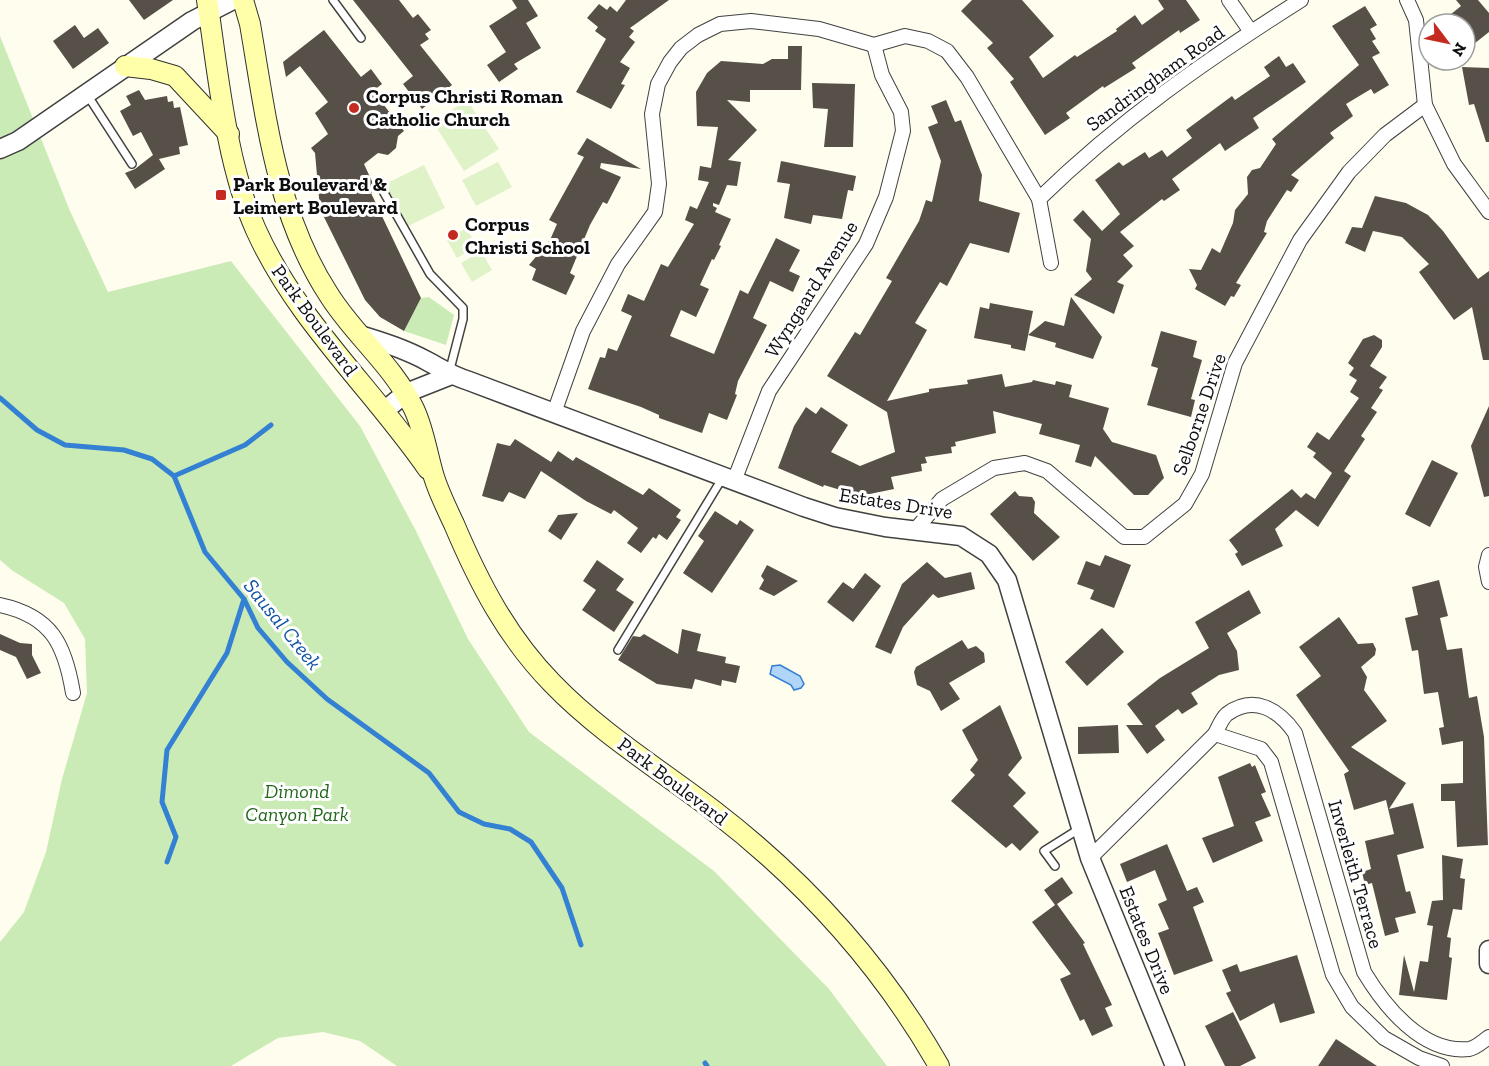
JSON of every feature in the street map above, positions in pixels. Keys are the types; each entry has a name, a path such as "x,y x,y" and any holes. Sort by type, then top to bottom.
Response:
{"main road":[{"name":"Park Boulevard","path":"243,0 250,24 279,185 306,255 330,296 406,393 422,432 434,479 483,589 525,653 579,710 773,859 852,939 896,998 939,1066"},
{"name":"Park Boulevard","path":"208,6 238,181 255,230 274,264 325,340 384,411 434,479"},
{"path":"125,66 151,69 175,76 229,134"}],"street":[{"path":"0,149 18,141 87,94 208,6 233,0"},
{"path":"1229,0 1251,32"},
{"name":"Sandringham Road","path":"1040,199 1105,137 1251,32 1301,0"},
{"path":"1407,0 1416,20 1425,105 1454,164 1489,212"},
{"path":"554,413 583,331 618,264 656,212 659,184 652,114 658,84 681,48 698,35 720,24 751,21 819,29 874,45 905,36 928,41 947,51 967,77 1040,199 1051,263"},
{"name":"Wyngaard Avenue","path":"729,479 769,391 866,244 886,197 903,132 901,112 882,75 874,45"},
{"name":"Selborne Drive","path":"915,530 942,499 994,468 1025,463 1047,471 1124,537 1144,537 1164,524 1185,504 1202,474 1235,363 1300,240 1349,172 1385,135 1425,105"},
{"name":"Estates Drive","path":"360,335 390,344 428,361 449,375 835,517 962,536 989,554 1006,580 1090,858 1175,1066"},
{"path":"384,411 406,393 449,375"},
{"path":"1489,555 1486,567 1489,582"},
{"path":"0,605 21,609 49,629 67,659 73,693"},
{"name":"Inverleith Terrace","path":"1090,858 1215,734 1227,714 1250,705 1265,707 1283,716 1295,733 1364,972 1379,997 1396,1015 1432,1041 1452,1048 1471,1049 1489,1037"},
{"path":"1215,734 1261,749 1271,762 1333,975 1352,1007 1383,1038 1419,1058 1442,1066"},
{"path":"1489,950 1489,964"}],"lane":[{"path":"333,0 361,38"},
{"path":"87,94 132,164"},
{"path":"383,191 430,274 463,308 463,319 449,375"},
{"path":"618,650 729,479"},
{"path":"1054,866 1044,851 1081,828"}],"green space":[{"name":"Dimond Canyon Park","path":"0,36 70,211 108,292 231,261 360,426 416,531 468,639 529,732 714,871 829,989 887,1066 397,1066 360,1041 323,1032 278,1038 231,1066 0,1066 0,942 24,912 46,852 62,779 87,693 85,639 64,603 13,571 0,560"},
{"path":"467,100 499,149 464,171 433,122"},
{"path":"498,162 512,187 476,206 462,180"},
{"path":"424,165 445,208 402,229 381,186"},
{"path":"466,228 477,246 457,258 447,240"},
{"path":"481,251 492,270 472,282 461,263"},
{"path":"429,297 454,315 446,345 404,331 421,298"}],"water":[{"path":"780,665 800,676 804,684 801,688 794,690 791,685 770,674 772,666"}],"building":[{"path":"129,0 173,0 144,20"},
{"path":"353,0 399,0 413,18 418,14 431,30 425,34 429,39 420,45 452,85 422,109 403,84 413,76"},
{"path":"512,0 528,0 538,16 526,23 541,48 514,64 518,69 499,82 487,65 506,52 489,26 517,8"},
{"path":"626,0 669,0 630,28 634,31 629,37 635,42 620,62 630,68 621,84 625,85 611,109 576,92 606,39 595,31 598,27 587,18 599,4 607,10 610,6 617,12"},
{"path":"972,0 1022,0 1054,36 1029,57 1043,78 1075,55 1077,57 1117,31 1116,29 1135,15 1142,25 1164,9 1158,0 1186,0 1200,20 1180,33 1179,30 1132,63 1136,68 1104,88 1103,86 1066,113 1070,118 1045,135 1010,82 1014,79 987,48 993,43 961,11"},
{"path":"1456,0 1478,0 1489,13 1489,32 1477,42 1477,12 1454,12 1461,6"},
{"path":"1365,6 1377,25 1370,29 1376,39 1372,41 1380,53 1372,57 1389,85 1374,94 1371,89 1346,104 1353,116 1330,133 1334,138 1291,175 1299,180 1291,192 1287,190 1267,221 1264,232 1267,233 1236,283 1241,285 1225,306 1195,289 1197,285 1189,269 1201,270 1212,248 1220,253 1233,223 1235,210 1248,194 1247,177 1252,170 1260,168 1276,144 1272,139 1359,65 1332,26"},
{"path":"75,25 84,38 98,28 109,43 73,69 53,41"},
{"path":"324,30 361,77 371,69 382,84 373,91 404,131 398,136 396,148 388,155 378,153 364,164 376,190 371,193 421,298 404,331 380,317 365,300 320,209 315,153 311,148 328,134 315,113 328,102 300,66 286,77 283,62"},
{"path":"788,46 802,46 801,90 750,90 750,102 727,100 757,130 728,160 741,162 737,186 727,185 719,205 713,203 713,206 717,208 715,212 731,219 719,245 721,246 700,285 709,289 696,317 681,310 670,336 714,354 740,290 748,294 776,238 800,250 789,271 800,276 793,292 770,281 753,318 767,325 738,381 735,394 737,395 727,420 709,413 702,433 659,418 659,415 641,407 588,389 600,357 605,358 608,348 617,351 632,316 621,311 628,294 644,301 661,264 668,267 694,224 685,220 690,206 697,209 709,182 698,180 700,166 711,168 718,127 697,126 696,92 707,73 721,61 763,64 772,59 788,59"},
{"path":"1279,56 1286,67 1293,63 1306,82 1253,118 1259,128 1225,151 1220,143 1172,179 1180,190 1164,201 1162,199 1120,232 1134,246 1123,255 1133,266 1117,282 1124,285 1114,314 1074,295 1092,279 1086,271 1091,239 1073,220 1083,210 1102,231 1120,214 1095,180 1119,162 1123,166 1145,152 1149,158 1162,150 1167,157 1192,138 1186,130 1232,96 1235,100 1270,76 1264,67"},
{"path":"1477,68 1489,68 1489,142 1486,142 1474,104 1469,105 1463,72 1477,72"},
{"path":"812,83 855,84 853,147 824,147 828,109 813,108"},
{"path":"139,90 145,100 167,96 168,102 173,101 174,108 180,107 188,145 179,147 180,154 159,159 165,169 135,189 125,173 135,169 153,155 141,132 133,136 120,111 131,105 126,96"},
{"path":"946,100 955,122 961,120 982,175 979,201 1020,213 1009,253 970,243 947,286 940,282 915,323 927,330 887,401 929,392 929,389 968,384 967,380 1002,374 1005,387 1033,380 1055,385 1056,381 1072,385 1069,397 1109,408 1103,429 1112,442 1156,455 1164,478 1148,495 1134,495 1095,456 1091,467 1075,462 1080,445 1039,434 1042,424 993,411 996,433 955,442 956,446 951,447 952,453 925,457 927,463 921,464 922,471 891,477 894,489 860,496 824,485 823,487 778,468 794,426 806,407 816,414 821,407 848,425 831,452 860,466 895,452 887,412 827,376 855,332 860,335 892,281 886,278 919,221 926,200 932,202 941,161 928,127 938,123 931,106"},
{"path":"587,138 641,169 601,163 600,168 621,177 607,204 603,202 590,225 570,273 575,276 566,295 532,280 536,269 529,265 550,240 557,224 549,220 584,157 577,154"},
{"path":"781,161 856,176 853,191 848,190 842,219 813,215 811,224 784,218 790,184 777,182"},
{"path":"1375,196 1406,203 1428,215 1443,231 1478,279 1489,271 1489,360 1483,360 1472,307 1454,320 1419,272 1429,264 1402,237 1373,231 1365,252 1345,243 1352,227 1362,228"},
{"path":"1071,297 1102,337 1093,359 1055,347 1056,343 1028,335 1045,321 1064,326"},
{"path":"990,303 1033,311 1025,351 1011,348 1011,345 974,338 980,307 989,309"},
{"path":"1161,331 1197,341 1193,357 1202,360 1191,399 1195,400 1191,417 1147,405 1158,368 1151,366"},
{"path":"1374,335 1382,340 1382,347 1370,366 1387,377 1379,388 1383,390 1371,408 1377,412 1361,436 1365,439 1344,471 1351,476 1318,527 1296,510 1275,529 1283,546 1242,566 1235,554 1238,552 1229,540 1292,489 1301,498 1306,493 1315,499 1332,473 1313,457 1316,453 1307,447 1317,432 1329,440 1359,398 1350,392 1357,380 1349,375 1354,368 1348,363 1363,339"},
{"path":"1489,406 1489,496 1484,497 1471,446"},
{"path":"515,439 551,462 558,451 573,461 576,457 643,495 649,488 681,510 676,517 681,520 667,540 659,534 656,539 653,537 641,553 627,543 638,528 614,510 611,514 586,501 541,471 525,499 509,492 503,502 482,496 497,443 510,446"},
{"path":"1432,460 1458,473 1430,527 1405,514"},
{"path":"1015,491 1019,496 1032,497 1035,502 1034,513 1060,537 1033,561 990,514"},
{"path":"715,511 737,525 740,520 754,530 712,593 683,573 704,541 698,536"},
{"path":"578,513 561,540 548,531 558,515"},
{"path":"1105,555 1131,565 1114,608 1090,599 1094,590 1077,584 1086,561 1100,566"},
{"path":"597,560 624,579 616,590 634,602 614,632 582,610 596,590 583,581"},
{"path":"927,562 945,578 971,572 975,589 938,598 933,594 903,627 891,654 875,647 902,584"},
{"path":"767,565 798,581 774,596 759,589 764,580 761,576"},
{"path":"865,573 881,586 853,622 827,602 843,582 853,589"},
{"path":"1439,580 1448,616 1440,618 1447,650 1462,648 1469,698 1477,696 1484,737 1488,845 1457,847 1455,801 1441,801 1441,784 1463,783 1463,741 1442,745 1439,728 1444,727 1438,692 1424,694 1418,650 1412,651 1405,618 1418,615 1412,587"},
{"path":"1249,590 1261,613 1227,633 1237,651 1239,670 1219,675 1191,693 1198,704 1182,714 1178,709 1155,726 1165,740 1147,754 1126,725 1143,725 1127,704 1160,678 1209,648 1195,622"},
{"path":"1339,617 1358,644 1373,643 1376,649 1375,655 1361,667 1367,677 1364,690 1387,721 1351,747 1406,783 1389,809 1413,803 1424,848 1397,855 1406,892 1410,891 1416,913 1395,918 1399,932 1385,936 1372,883 1365,885 1362,872 1371,869 1365,841 1394,834 1386,800 1354,810 1344,774 1349,771 1296,695 1321,676 1299,647"},
{"path":"1102,628 1124,652 1087,686 1065,662"},
{"path":"682,629 701,634 697,651 726,657 725,663 740,666 736,683 722,680 721,686 695,679 692,689 657,684 618,660 633,636 640,637 644,634 678,654"},
{"path":"0,634 20,643 32,644 32,655 41,673 27,679 16,657 0,650"},
{"path":"962,640 968,649 976,646 984,653 985,662 949,683 960,699 941,711 930,691 917,685 914,672 916,667"},
{"path":"1000,705 1022,758 1008,775 1026,793 1013,806 1039,832 1020,851 1012,843 1006,848 951,801 975,775 970,770 978,760 962,730"},
{"path":"1118,725 1119,753 1078,754 1078,727"},
{"path":"1250,763 1252,767 1255,765 1266,792 1261,794 1271,816 1255,822 1263,841 1213,863 1202,838 1234,826 1218,777"},
{"path":"1167,844 1187,891 1197,887 1204,902 1193,907 1213,961 1174,975 1158,933 1169,929 1158,904 1167,900 1155,870 1127,882 1120,864"},
{"path":"1442,855 1463,859 1460,878 1465,879 1462,910 1453,909 1447,937 1451,938 1449,957 1452,958 1447,1000 1399,995 1404,955 1414,992 1420,961 1428,962 1433,926 1427,925 1432,901 1443,900"},
{"path":"1062,877 1073,893 1057,904 1085,943 1083,944 1112,1005 1105,1008 1113,1026 1092,1036 1084,1019 1080,1021 1060,979 1071,974 1032,922 1055,905 1044,890"},
{"path":"1297,955 1315,1013 1280,1023 1274,1003 1240,1021 1226,993 1231,991 1222,970 1237,964 1240,972"},
{"path":"1233,1012 1256,1058 1240,1066 1225,1066 1205,1026"},
{"path":"1336,1039 1377,1066 1318,1066"}],"waterway":[{"name":"Sausal Creek","path":"0,398 37,430 65,445 124,450 152,459 174,476 205,552 244,599 258,628 287,662 327,699 429,773 459,812 484,824 510,829 531,842 562,888 581,945"},
{"path":"174,476 245,445 271,425"},
{"path":"167,862 176,837 162,802 167,750 227,653 244,599"}],"place":[{"name":"Corpus Christi Roman Catholic Church","path":"354,108"},
{"name":"Park Boulevard & Leimert Boulevard","path":"221,195"},
{"name":"Corpus Christi School","path":"453,235"}]}
